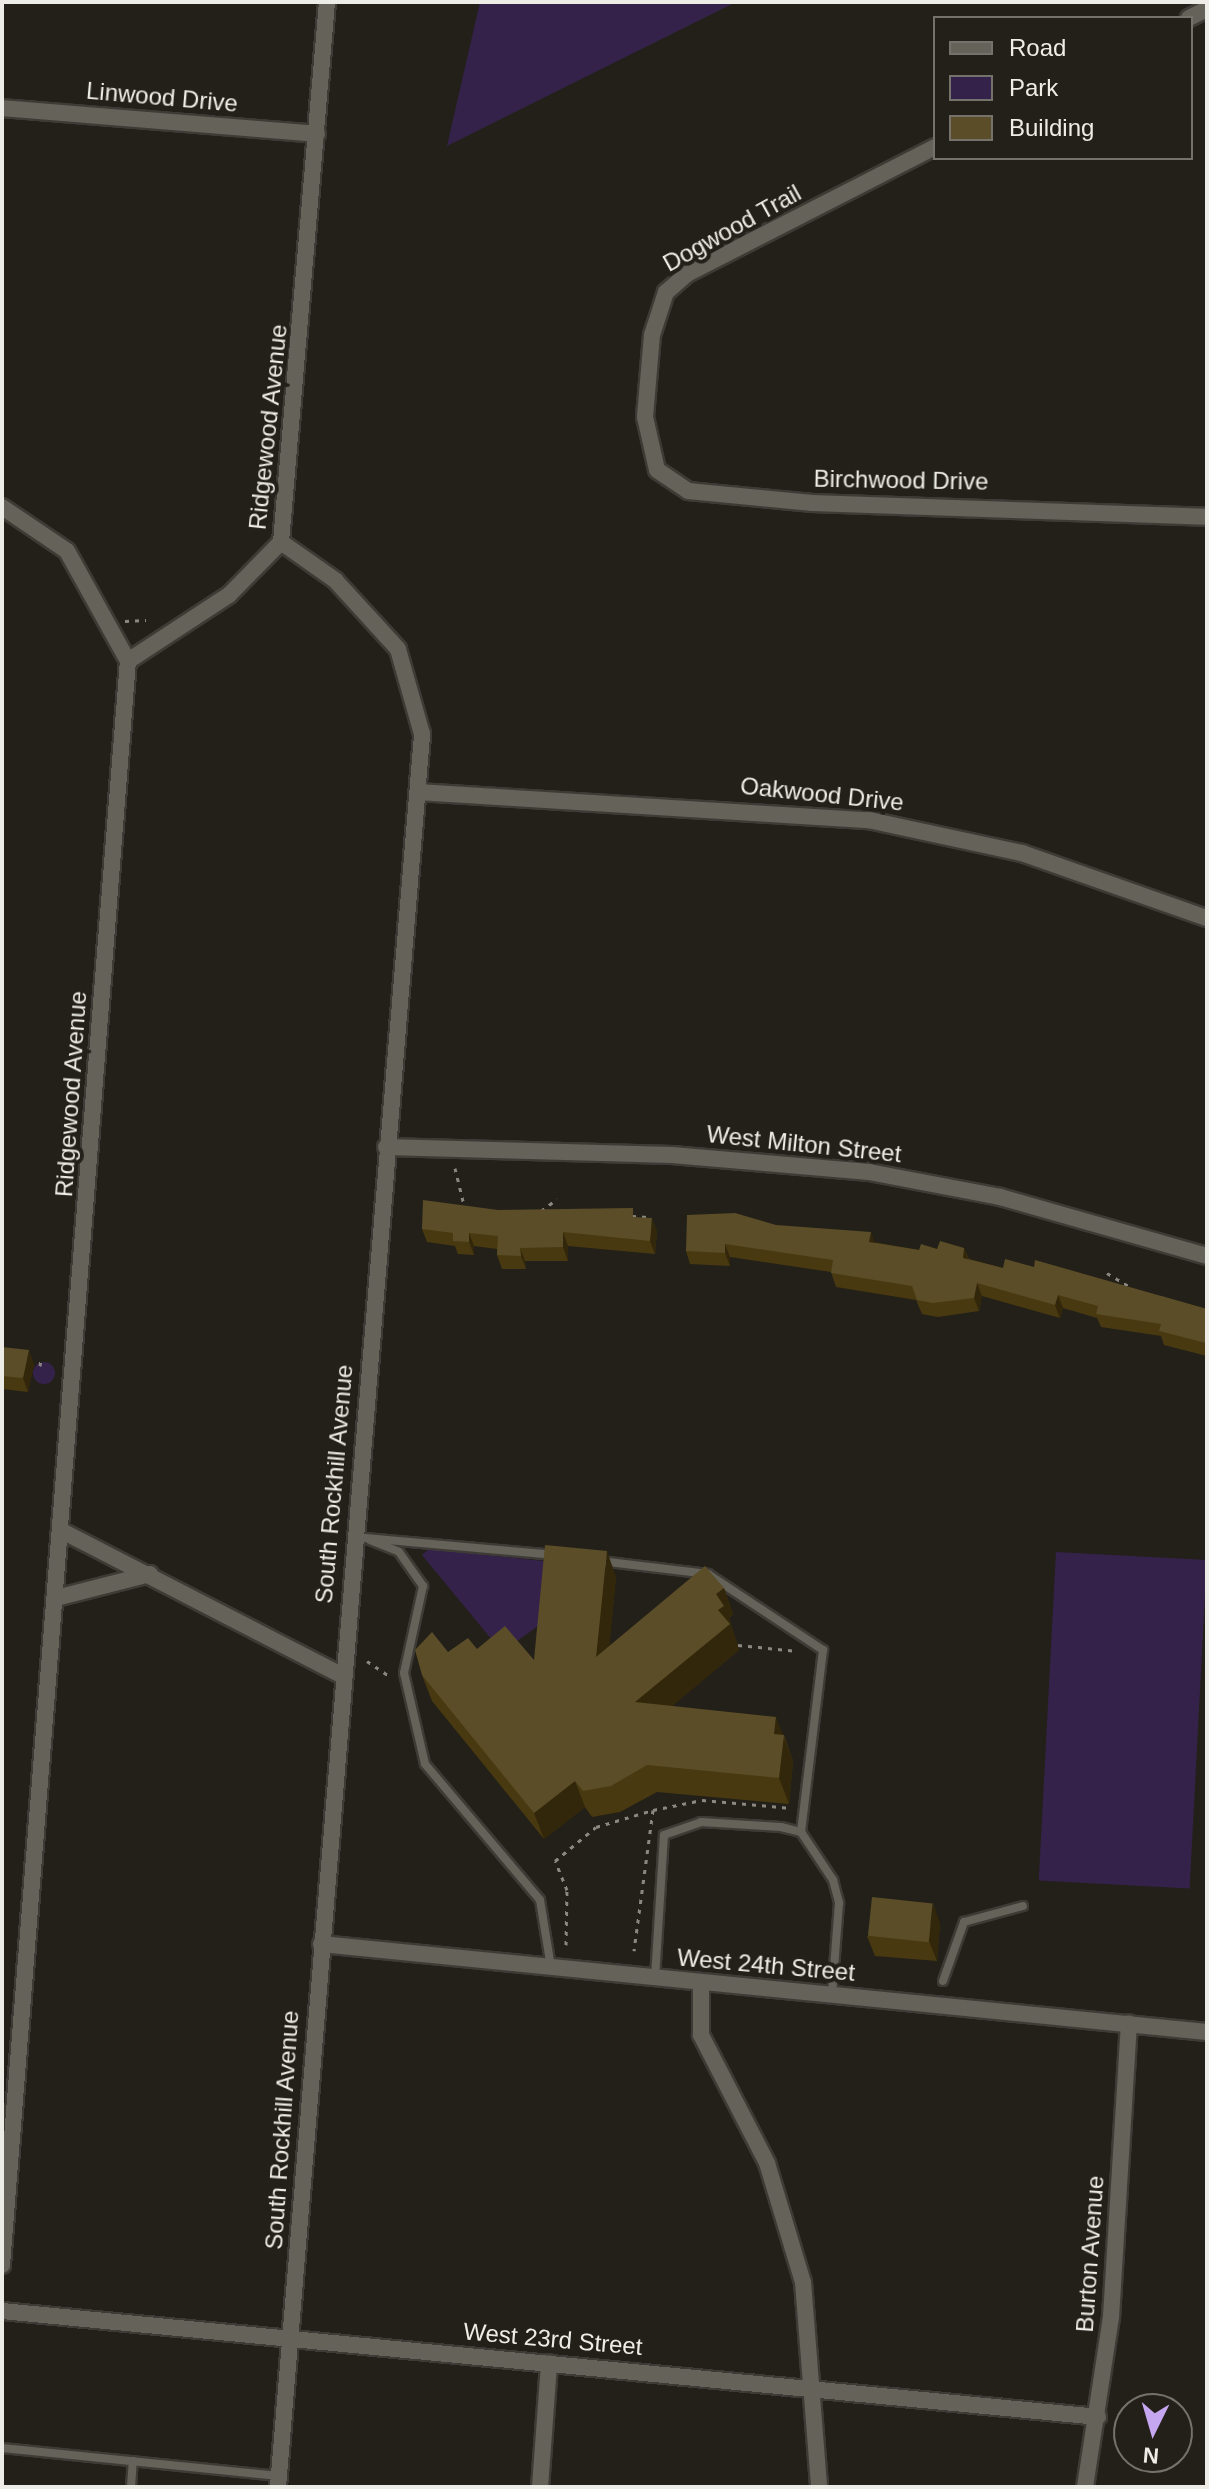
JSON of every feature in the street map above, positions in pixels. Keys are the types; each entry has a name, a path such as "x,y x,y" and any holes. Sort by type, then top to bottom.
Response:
{"street":[{"name":"Ridgewood Avenue","path":"2,2265 128,661 229,595 281,542 327,2"},
{"name":"Linwood Drive","path":"2,108 317,134"},
{"name":"Dogwood Trail","path":"645,417 656,311 677,281 933,148"},
{"name":"Birchwood Drive","path":"645,417 657,470 706,494 1207,517"},
{"path":"2,507 67,551 128,661"},
{"name":"South Rockhill Avenue","path":"278,2481 353,1537 418,792 420,710 398,649 335,580 281,542"},
{"name":"Oakwood Drive","path":"418,792 883,823 1022,853 1207,918"},
{"name":"West Milton Street","path":"386,1147 688,1155 869,1172 1000,1197 1207,1256"},
{"path":"62,1531 343,1676"},
{"path":"56,1598 150,1574"},
{"name":"West 24th Street","path":"321,1944 1207,2032"},
{"path":"701,1982 701,2035 756,2135 786,2218 816,2389 819,2487"},
{"name":"Burton Avenue","path":"1085,2487 1098,2417 1129,2024"},
{"name":"West 23rd Street","path":"2,2311 1098,2417"},
{"path":"540,2487 549,2363"}],"lane":[{"path":"353,1537 569,1557"},
{"path":"353,1537 399,1552 419,1577 423,1586 404,1673 425,1764 540,1900 551,1967"},
{"path":"585,1559 708,1574 823,1650 801,1832"},
{"path":"655,1978 664,1835 701,1822 801,1832 818,1851 839,1903 832,1995"},
{"path":"943,1981 964,1922 1023,1906"},
{"path":"2,2448 133,2461 278,2481"},
{"path":"131,2487 133,2461"}],"path":[{"path":"455,1168 465,1221"},
{"path":"537,1214 557,1199"},
{"path":"626,1216 648,1217"},
{"path":"1107,1273 1127,1283 1132,1299"},
{"path":"40,1366 41,1358"},
{"path":"738,1645 811,1653"},
{"path":"367,1661 394,1679"},
{"path":"566,1945 567,1890 555,1861 596,1827 653,1810 702,1800 795,1806"},
{"path":"634,1951 653,1810"}],"green space":[{"path":"480,2 736,2 447,146"},
{"path":"40,1362 48,1362 55,1373 48,1384 40,1384 33,1377 33,1369"},
{"path":"429,1549 553,1562 549,1618 502,1652 422,1555"},
{"path":"1056,1552 1207,1560 1190,1888 1039,1881"}],"building":[{"path":"423,1200 498,1210 633,1208 633,1217 652,1218 650,1241 563,1232 563,1247 520,1248 521,1256 497,1255 498,1236 469,1233 469,1242 453,1241 453,1233 422,1229"},
{"path":"735,1213 776,1225 871,1232 869,1242 919,1250 921,1244 937,1249 940,1241 964,1248 963,1258 1003,1268 1005,1259 1034,1267 1035,1260 1207,1309 1207,1340 1206,1343 1159,1331 1161,1324 1096,1314 1098,1306 1058,1295 1055,1305 977,1283 974,1298 933,1303 917,1300 912,1286 831,1273 833,1260 725,1244 725,1253 686,1251 687,1215"},
{"path":"2,1347 29,1350 23,1378 2,1376"},
{"path":"545,1545 607,1551 596,1657 705,1566 724,1588 716,1594 724,1606 718,1610 730,1624 635,1702 776,1717 774,1734 784,1735 779,1778 647,1765 611,1786 583,1791 575,1781 534,1813 422,1675 415,1650 432,1632 448,1652 468,1638 477,1649 505,1626 534,1660"},
{"path":"872,1897 933,1903 929,1942 868,1936"}]}
